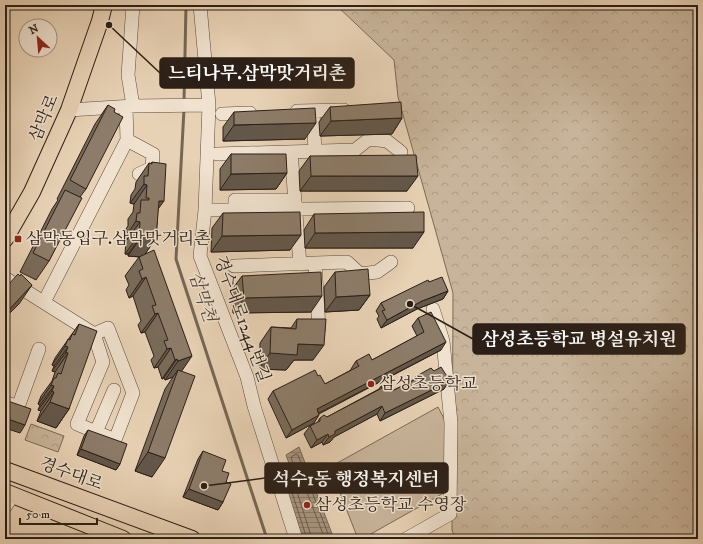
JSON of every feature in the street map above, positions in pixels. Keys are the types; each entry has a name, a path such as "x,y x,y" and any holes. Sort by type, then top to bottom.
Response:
{"main road":[{"name":"삼막로","path":"5,239 32,192 69,110 100,21 104,5"},
{"name":"경수대로","path":"5,470 192,539"},
{"path":"8,498 99,534 123,539"}],"street":[{"path":"44,302 127,140 130,106 128,75 132,5"},
{"name":"경수대로1244번길","path":"200,5 209,105 205,210 200,256 247,377 254,406 296,539"},
{"path":"69,110 130,106 209,105"},
{"path":"283,112 360,109"},
{"path":"313,111 315,152"},
{"path":"222,114 260,113"},
{"path":"217,154 355,150 369,139 387,140 401,152"},
{"path":"127,140 153,154 152,168 139,174"},
{"path":"291,152 291,209 300,264"},
{"path":"205,210 408,208"},
{"path":"234,266 347,262 360,274 377,272 391,262"},
{"path":"304,329 319,329 316,263"},
{"path":"5,278 94,334 103,362 77,424 115,440 133,393 108,328 94,334"},
{"path":"406,539 450,514 451,423 443,341 433,309"},
{"path":"5,402 18,407 39,349"},
{"path":"103,362 119,356"},
{"path":"96,432 114,390"}],"green space":[{"path":"336,5 698,5 698,539 455,538 452,530 453,293 398,97 394,60"},
{"path":"438,407 450,430 449,490 362,539 358,539 330,467"},
{"path":"31,424 64,436 58,452 25,440"}],"water":[{"name":"삼성초등학교 수영장","path":"299,447 334,539 303,539 280,470 290,466 286,455"}],"building":[{"path":"401,102 402,118 331,121 330,107"},
{"path":"108,105 115,109 114,112 123,117 86,189 70,180"},
{"path":"315,108 316,123 234,125 234,112"},
{"path":"231,154 286,154 287,173 231,174"},
{"path":"416,155 418,176 311,176 310,156"},
{"path":"152,162 166,164 164,201 159,201 156,238 141,237 142,235 139,235 140,222 136,221 137,213 140,213 141,200 149,200 149,198 146,198 147,185 144,184 144,176 148,176 149,163 152,164"},
{"path":"65,190 82,198 49,261 33,253"},
{"path":"300,212 301,235 222,236 223,213"},
{"path":"424,212 424,232 315,233 314,214"},
{"path":"154,250 192,356 178,361 177,359 175,360 171,348 167,349 164,341 168,340 158,313 155,314 152,306 156,305 146,277 142,279 139,271 143,269 139,257"},
{"path":"368,269 370,295 336,297 335,272"},
{"path":"321,272 322,296 244,298 242,276"},
{"path":"18,274 20,276 21,274 32,285 5,314 5,282 6,281 9,284"},
{"path":"442,277 448,291 422,301 387,320 382,311 385,310 381,303 428,280 429,282"},
{"path":"431,312 446,342 317,409 319,415 292,430 273,391 315,370 325,384 359,366 356,361 369,354 372,360 424,332 418,318"},
{"path":"297,319 326,319 324,345 298,344 297,355 270,353 271,327 296,329"},
{"path":"79,324 97,331 69,409 50,402 54,392 52,391 54,386 51,385 58,373 61,374 68,353 66,352 68,347 65,346 68,339 70,340 72,334 75,335"},
{"name":"삼성초등학교","path":"441,367 450,381 385,413 382,406 335,431 335,434 329,437 328,434 317,440 310,426 320,421 320,418 324,415 327,417 382,388 381,386 386,384 389,385 392,391 416,379 415,377 431,368 434,371"},
{"path":"178,370 195,376 165,458 148,452"},
{"path":"5,400 31,409 25,425 5,418"},
{"path":"88,430 127,444 120,464 81,449"},
{"path":"203,451 226,460 222,471 229,473 226,482 231,484 223,502 189,489"}],"waterway":[{"name":"삼막천","path":"184,101 186,5"},
{"name":"삼막천","path":"184,109 176,259 267,539"}],"place":[{"name":"느티나무.삼막맛거리촌","path":"109,25"},
{"name":"삼막동입구.삼막맛거리촌","path":"18,239"},
{"name":"삼성초등학교 병설유치원","path":"410,304"},
{"name":"삼성초등학교","path":"371,384"},
{"name":"석수1동 행정복지센터","path":"204,486"},
{"name":"삼성초등학교 수영장","path":"307,505"}]}
